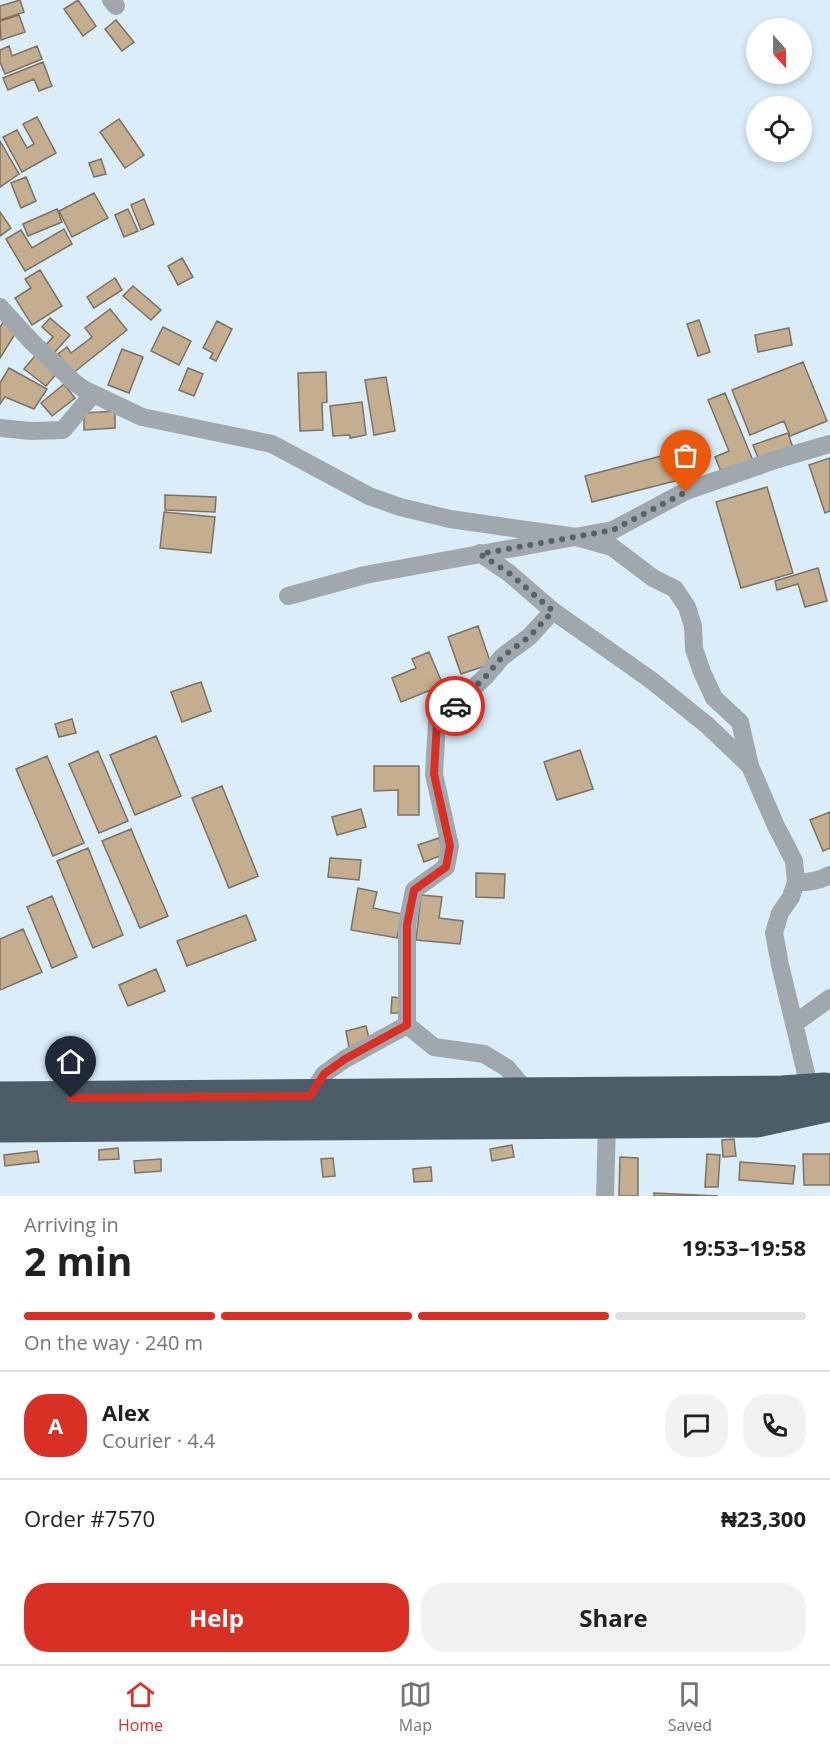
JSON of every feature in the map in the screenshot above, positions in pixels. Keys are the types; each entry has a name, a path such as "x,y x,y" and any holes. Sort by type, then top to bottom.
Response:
{"highway":[{"path":"0,1098 782,1092 823,1095"},
{"path":"0,1126 757,1121 823,1095"}],"street":[{"path":"0,307 58,369 75,383 142,417 272,444 369,496 400,507 450,519 576,537 612,547 653,578 675,590 687,608 693,626 694,649 702,672 714,698 740,722 750,766 794,861 796,882 791,897 780,913 774,933 794,1024 823,1095"},
{"path":"0,428 31,431 63,430 93,394"},
{"path":"288,596 364,575 613,530 686,492 778,459 830,444"},
{"path":"480,554 509,573 553,611 651,680 707,725 750,766"},
{"path":"407,1025 407,925 414,890 446,867 450,846 434,774 437,722 486,676 502,657 529,637 553,611"},
{"path":"796,882 828,880"},
{"path":"794,1024 830,998"},
{"path":"407,1025 435,1047 484,1054 507,1068 529,1094"},
{"path":"310,1096 324,1074 345,1059 407,1025"},
{"path":"605,1196 607,1123"}],"building":[{"path":"20,0 24,12 0,20 0,6"},
{"path":"78,0 96,26 83,36 64,9"},
{"path":"19,15 25,32 1,40 0,21"},
{"path":"116,20 134,42 122,51 105,29"},
{"path":"9,46 12,56 37,46 42,59 5,74 0,62 0,50"},
{"path":"43,62 52,86 39,91 34,79 8,90 3,78"},
{"path":"37,117 56,153 22,172 3,137 17,130 27,148 34,144 23,124"},
{"path":"119,119 144,155 125,168 100,132"},
{"path":"0,141 19,174 0,187"},
{"path":"101,159 106,174 94,177 89,163"},
{"path":"26,177 36,201 21,208 11,183"},
{"path":"94,193 108,218 72,237 59,211"},
{"path":"144,199 154,224 141,230 131,205"},
{"path":"57,209 62,222 28,236 23,224"},
{"path":"128,209 138,231 124,237 115,215"},
{"path":"0,212 11,228 0,236"},
{"path":"64,229 72,244 25,271 6,239 21,230 32,248"},
{"path":"182,258 193,277 178,285 168,266"},
{"path":"40,270 62,306 32,325 15,298 31,288 25,279"},
{"path":"115,278 122,290 94,308 87,297"},
{"path":"133,286 161,310 151,320 123,296"},
{"path":"110,309 127,330 73,373 58,354 67,347 71,353 92,337 85,328"},
{"path":"6,318 15,334 0,358 0,327"},
{"path":"50,318 70,335 54,353 45,346 53,337 42,327"},
{"path":"699,320 710,352 698,356 687,324"},
{"path":"217,321 232,329 216,361 210,358 213,353 203,348"},
{"path":"163,327 191,341 179,365 151,351"},
{"path":"789,328 792,345 758,352 755,335"},
{"path":"122,349 143,357 129,393 108,385"},
{"path":"35,356 57,373 46,386 24,369"},
{"path":"803,362 827,421 790,436 784,421 750,435 732,390"},
{"path":"9,368 47,389 34,409 5,397 0,404 0,383"},
{"path":"188,368 203,374 194,396 179,390"},
{"path":"326,372 327,402 322,403 323,430 300,431 298,373"},
{"path":"386,377 395,431 374,435 365,380"},
{"path":"64,384 75,398 52,416 41,403"},
{"path":"725,393 754,463 723,476 715,457 729,451 708,400"},
{"path":"362,402 366,435 350,438 350,435 333,436 330,406"},
{"path":"115,411 115,428 84,430 84,413"},
{"path":"788,433 793,448 759,460 753,445"},
{"path":"684,450 691,477 592,502 585,476"},
{"path":"830,458 830,511 825,513 809,465"},
{"path":"767,487 793,573 741,588 716,502"},
{"path":"165,495 216,497 215,512 165,510"},
{"path":"164,512 215,517 211,553 160,548"},
{"path":"818,568 827,601 805,607 798,584 777,590 775,581"},
{"path":"478,626 491,664 461,674 448,637"},
{"path":"429,652 443,685 401,702 392,678 416,668 412,659"},
{"path":"201,682 211,711 182,722 171,692"},
{"path":"72,719 76,733 59,737 55,724"},
{"path":"156,736 181,796 135,815 110,755"},
{"path":"580,750 593,789 557,800 544,762"},
{"path":"98,751 128,821 99,833 69,764"},
{"path":"47,756 84,843 53,856 16,769"},
{"path":"374,766 419,766 419,815 398,815 398,790 374,791"},
{"path":"222,786 258,876 229,888 192,798"},
{"path":"361,809 366,827 337,835 332,817"},
{"path":"830,812 830,848 823,851 810,820"},
{"path":"131,829 168,916 140,928 102,841"},
{"path":"439,838 445,854 424,862 418,845"},
{"path":"88,848 123,935 93,948 57,861"},
{"path":"330,858 361,860 359,880 328,877"},
{"path":"476,873 505,874 504,898 476,897"},
{"path":"358,888 377,892 373,908 402,914 397,938 351,930"},
{"path":"421,895 442,897 439,918 463,921 460,944 416,940"},
{"path":"52,896 77,957 52,968 27,907"},
{"path":"246,915 256,940 187,966 177,941"},
{"path":"23,929 42,972 0,990 0,939"},
{"path":"156,969 165,991 128,1006 119,985"},
{"path":"392,997 402,998 401,1013 391,1013"},
{"path":"366,1026 370,1043 349,1048 346,1031"},
{"path":"734,1139 736,1156 723,1157 722,1140"},
{"path":"512,1145 514,1157 492,1161 490,1149"},
{"path":"118,1148 119,1159 99,1160 99,1150"},
{"path":"37,1151 39,1162 5,1166 4,1155"},
{"path":"707,1154 720,1155 718,1187 705,1187"},
{"path":"803,1154 830,1154 830,1185 804,1185"},
{"path":"620,1157 638,1158 638,1196 619,1196"},
{"path":"333,1158 335,1176 323,1177 321,1159"},
{"path":"161,1159 161,1171 135,1173 134,1161"},
{"path":"740,1162 795,1166 793,1184 739,1180"},
{"path":"431,1167 432,1181 414,1182 413,1169"},
{"path":"654,1193 718,1196 654,1196"}],"way so far":[{"path":"455,706 502,657 529,637 553,611 509,573 480,554 613,530 686,492"}],"route":[{"path":"71,1098 310,1096 324,1074 345,1059 407,1025 407,925 414,890 446,867 450,846 434,774 434,749 437,722 455,706"}]}
